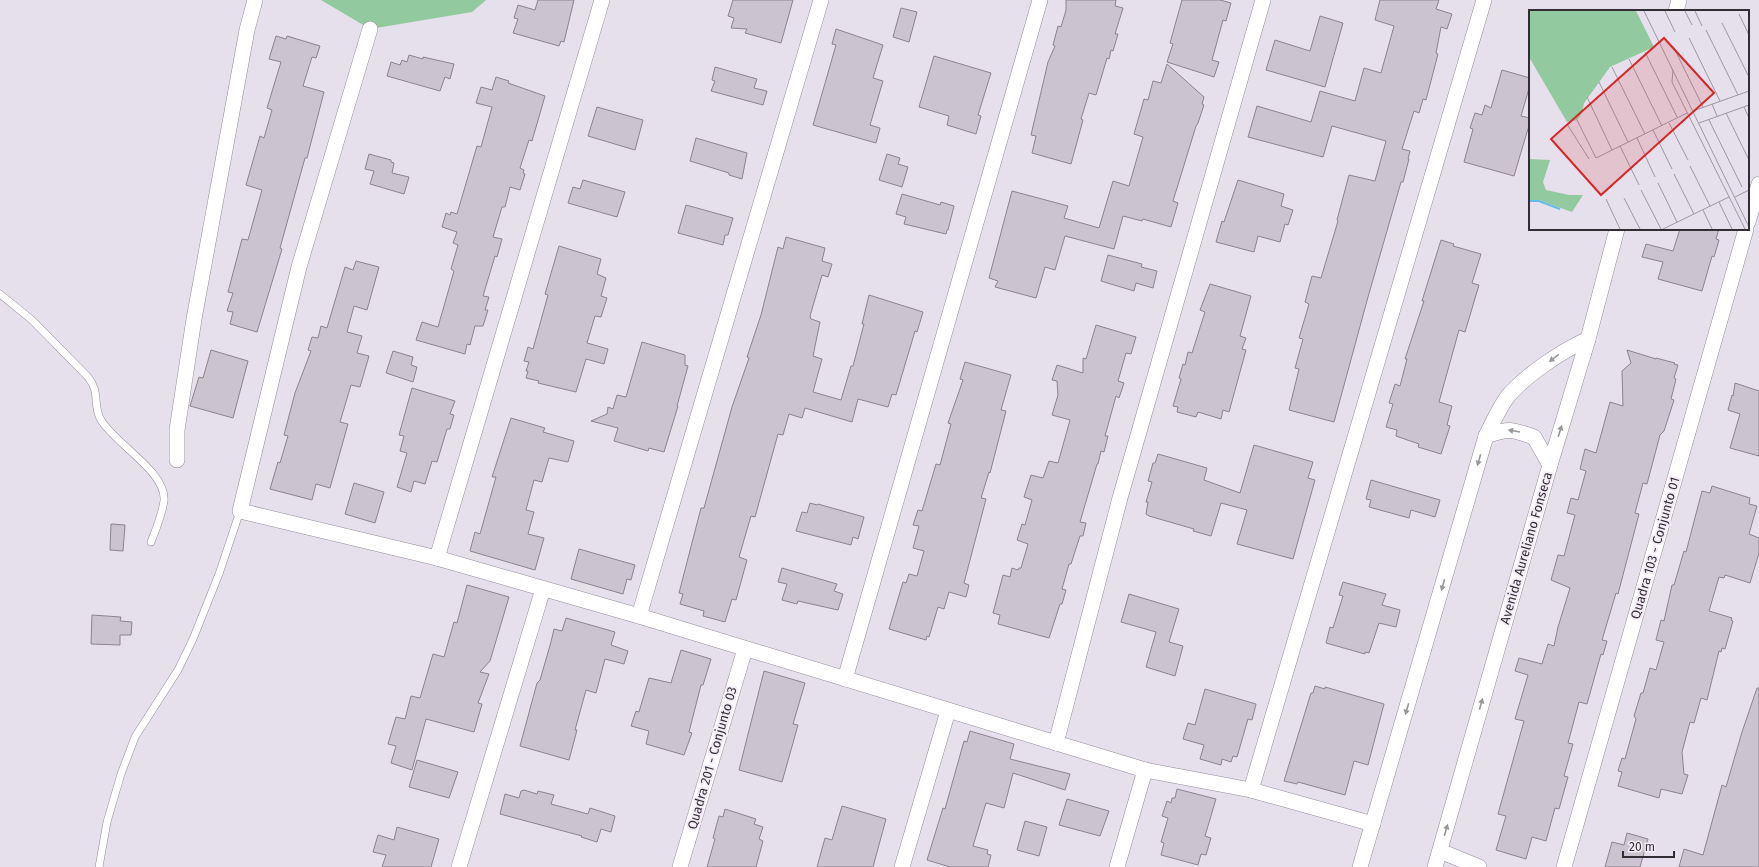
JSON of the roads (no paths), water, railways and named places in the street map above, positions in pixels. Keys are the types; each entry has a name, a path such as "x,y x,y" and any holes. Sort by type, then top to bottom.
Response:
{"street":[{"path":"177,460 177,430 194,319 247,30 255,0"},
{"path":"437,558 602,0"},
{"path":"639,616 821,0"},
{"path":"845,679 1040,0"},
{"path":"1056,743 1120,498 1263,0"},
{"path":"1251,790 1484,0"},
{"path":"370,29 299,267 240,511 437,558 639,616 1145,770 1251,790 1373,824"},
{"path":"1749,219 1759,184"},
{"name":"Avenida Aureliano Fonseca","path":"1435,867 1550,465 1588,339 1617,230"},
{"name":"Quadra 103 - Conjunto 01","path":"1564,867 1746,230"},
{"path":"1360,867 1486,436 1509,395 1558,354 1588,339"},
{"path":"1486,436 1505,430 1517,431 1534,437 1550,465"},
{"path":"459,867 543,589"},
{"name":"Quadra 201 - Conjunto 03","path":"680,867 745,649"},
{"path":"902,867 948,711"},
{"path":"1117,867 1145,770"},
{"path":"1440,851 1479,867"}],"lane":[{"path":"0,294 32,320 94,384 96,391 97,412 101,420 122,445 157,479 162,489 164,500 151,542"},
{"path":"99,867 107,822 121,774 135,737 178,670 193,639 219,574 240,511"}]}
